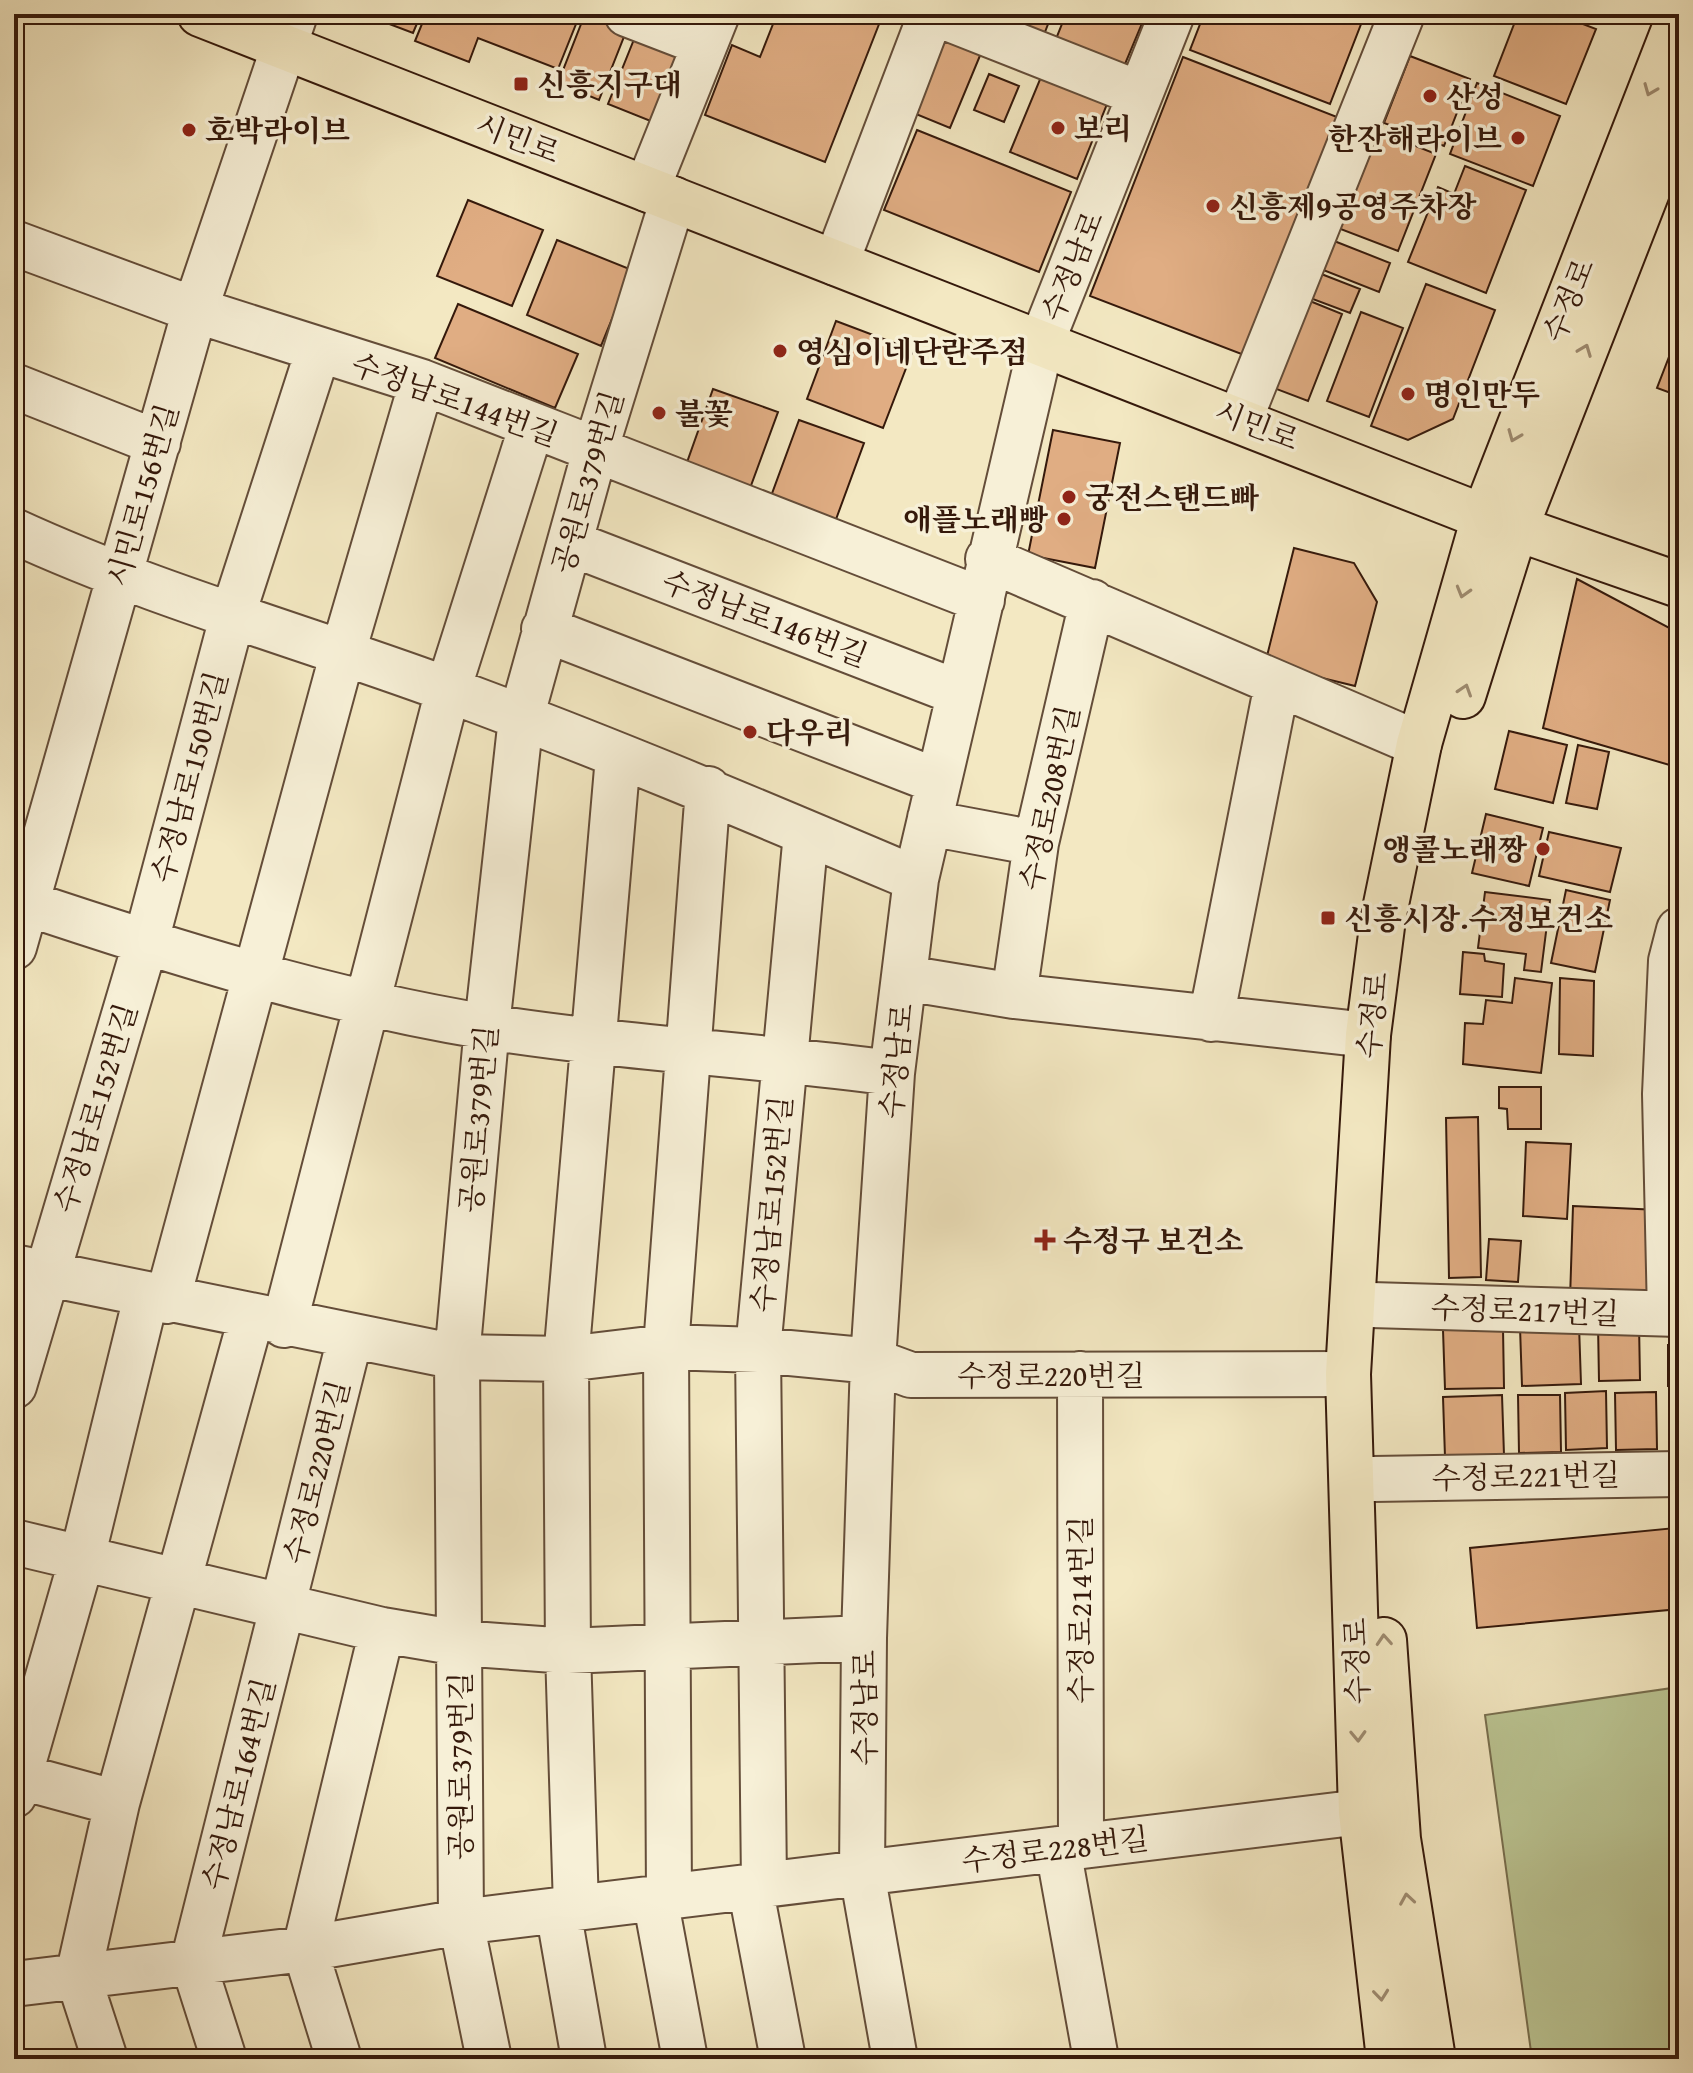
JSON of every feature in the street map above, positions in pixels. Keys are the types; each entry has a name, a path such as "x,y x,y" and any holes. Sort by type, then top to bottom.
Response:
{"main road":[{"name":"시민로","path":"200,14 288,30 660,194 1500,522 1679,585"},
{"name":"수정로","path":"1389,2059 1361,1812 1348,1374 1368,1035 1383,919 1419,744 1679,17"},
{"name":"수정로","path":"1433,2059 1398,1839 1373,1479 1371,1305 1388,1061 1410,892 1500,522 1679,110"}],"street":[{"path":"627,14 711,29"},
{"path":"836,263 934,14 1140,94"},
{"name":"수정남로","path":"895,2059 862,1873 864,1638 873,1361 892,1073 916,879 1041,344 1172,14"},
{"path":"1240,419 1394,16"},
{"name":"공원로379번길","path":"489,2059 461,1922 457,1357 487,1026 521,718 595,451 660,194 711,29"},
{"name":"시민로156번길","path":"14,947 20,901 195,310 288,30"},
{"name":"수정남로144번길","path":"14,243 195,310 422,382 595,451 985,579"},
{"name":"수정남로150번길","path":"146,941 233,614 318,351"},
{"path":"117,1803 16,1782 156,1299 257,975 343,652 422,382"},
{"path":"14,386 158,443"},
{"path":"105,2059 78,1976 117,1803 181,1582 268,1321 367,1002 448,690 532,425"},
{"path":"16,542 448,690 708,789 916,879"},
{"name":"수정남로146번길","path":"570,543 959,693"},
{"path":"985,579 1092,602 1419,744"},
{"name":"수정로208번길","path":"1014,996 1036,843 1092,602"},
{"path":"544,629 933,799 945,826 1036,843"},
{"path":"1211,1019 1277,684"},
{"path":"584,2059 567,1909 566,1359 618,757"},
{"path":"685,2059 662,1897 668,1647 666,1347 708,789"},
{"path":"784,1058 806,833"},
{"name":"수정남로152번길","path":"20,901 257,975 367,1002 487,1026 592,1041 784,1058 892,1073"},
{"path":"1674,1314 1665,1094 1671,961 1679,930"},
{"name":"수정남로152번길","path":"29,1271 146,941"},
{"path":"905,978 1014,996 1368,1035"},
{"name":"수정남로152번길","path":"758,1350 784,1058"},
{"path":"14,1386 29,1271"},
{"name":"수정로220번길","path":"29,1271 350,1338 457,1357 566,1359 666,1347 758,1350 873,1361 911,1375 1348,1374"},
{"name":"수정로217번길","path":"1371,1305 1674,1314"},
{"name":"수정로220번길","path":"282,1606 350,1338"},
{"path":"758,1350 760,1642 757,1885 782,2054"},
{"name":"수정로214번길","path":"1080,1374 1070,1848 1096,2059"},
{"name":"수정로221번길","path":"1373,1479 1679,1474"},
{"path":"14,1542 382,1630 459,1643 568,1651 864,1638"},
{"name":"수정남로164번길","path":"193,1962 282,1606"},
{"path":"339,2059 305,1949 382,1630"},
{"name":"수정로228번길","path":"14,1984 305,1949 461,1922 1361,1812"},
{"path":"193,1962 224,2059"}],"green space":[{"path":"1679,1687 1679,2059 1532,2059 1485,1715"}],"building":[{"path":"363,14 421,14 413,33"},
{"path":"426,14 564,14 578,19 558,69 478,38 469,62 415,41"},
{"path":"585,14 604,14 629,24 599,100 558,83"},
{"path":"777,14 883,14 825,162 705,115 732,45 760,57"},
{"path":"983,14 1052,14 1043,37"},
{"path":"1066,14 1146,14 1120,76 1052,49"},
{"path":"1204,14 1351,14 1363,19 1330,104 1190,50"},
{"path":"1518,14 1557,14 1596,29 1566,104 1494,76"},
{"path":"1576,14 1602,14 1599,23"},
{"path":"639,27 683,44 653,122 608,104"},
{"path":"955,34 984,46 950,128 911,112 940,40"},
{"path":"1410,56 1470,79 1444,146 1384,123"},
{"name":"신흥제9공영주차장","path":"1183,57 1337,117 1244,355 1090,296"},
{"path":"989,74 1019,86 1004,122 974,110"},
{"path":"1041,77 1107,104 1077,179 1010,152"},
{"path":"1477,83 1560,116 1533,186 1450,154"},
{"path":"1368,127 1436,154 1398,251 1330,225"},
{"path":"917,130 1071,192 1039,272 884,210"},
{"path":"1465,166 1526,190 1486,293 1408,262 1438,187 1454,194"},
{"path":"468,200 543,230 512,306 437,276"},
{"path":"1324,237 1390,263 1379,292 1313,266"},
{"path":"557,240 632,270 601,346 527,315"},
{"path":"1311,270 1360,289 1350,313 1302,295"},
{"path":"1426,284 1495,310 1453,419 1408,440 1371,426"},
{"path":"1300,297 1342,314 1308,401 1266,385"},
{"path":"458,304 578,354 555,408 435,358"},
{"path":"1361,312 1403,328 1369,417 1327,401"},
{"path":"836,321 913,350 883,428 807,399"},
{"path":"1679,331 1679,396 1657,388"},
{"path":"713,389 778,412 749,491 685,468"},
{"path":"799,420 864,443 835,522 770,499"},
{"path":"1053,430 1120,443 1095,568 1028,555"},
{"path":"1294,548 1354,563 1377,602 1355,686 1265,664"},
{"path":"1577,579 1679,633 1679,739 1673,766 1543,728"},
{"path":"1509,731 1567,745 1553,803 1495,789"},
{"path":"1578,745 1609,752 1597,809 1566,803"},
{"path":"1486,814 1543,828 1529,886 1472,873"},
{"path":"1549,832 1621,848 1610,892 1539,876"},
{"path":"1566,890 1610,900 1595,972 1551,963"},
{"path":"1485,892 1550,900 1541,972 1524,970 1526,954 1478,948"},
{"path":"1463,952 1484,954 1485,961 1504,964 1502,997 1460,994"},
{"path":"1515,978 1552,983 1541,1073 1463,1064 1465,1023 1483,1024 1486,1000 1512,1003"},
{"path":"1560,978 1594,981 1593,1056 1559,1054"},
{"path":"1499,1087 1541,1087 1541,1129 1508,1129 1507,1109 1499,1108"},
{"path":"1478,1117 1481,1277 1449,1278 1446,1118"},
{"path":"1526,1142 1571,1144 1567,1219 1523,1216"},
{"path":"1573,1206 1659,1210 1655,1302 1570,1299"},
{"path":"1489,1239 1521,1241 1518,1282 1486,1280"},
{"path":"1639,1323 1640,1380 1599,1381 1598,1324"},
{"path":"1579,1325 1581,1384 1522,1386 1520,1327"},
{"path":"1503,1328 1504,1388 1445,1389 1443,1330"},
{"path":"1668,1345 1679,1345 1679,1386 1668,1386"},
{"path":"1606,1391 1607,1448 1566,1450 1565,1393"},
{"path":"1656,1392 1657,1449 1616,1450 1615,1393"},
{"path":"1675,1393 1679,1393 1679,1442 1677,1442"},
{"path":"1502,1395 1504,1455 1445,1457 1443,1397"},
{"path":"1518,1395 1560,1395 1561,1452 1519,1453"},
{"path":"1675,1528 1679,1609 1477,1628 1470,1548"}],"place":[{"name":"신흥지구대","path":"521,84"},
{"name":"산성","path":"1430,96"},
{"name":"보리","path":"1058,128"},
{"name":"호박라이브","path":"189,130"},
{"name":"한잔해라이브","path":"1518,138"},
{"name":"신흥제9공영주차장","path":"1213,206"},
{"name":"영심이네단란주점","path":"780,351"},
{"name":"명인만두","path":"1408,394"},
{"name":"불꽃","path":"659,413"},
{"name":"궁전스탠드빠","path":"1069,497"},
{"name":"애플노래빵","path":"1064,519"},
{"name":"다우리","path":"750,732"},
{"name":"앵콜노래짱","path":"1543,849"},
{"name":"신흥시장.수정보건소","path":"1328,918"},
{"name":"수정구 보건소","path":"1045,1240"}]}
